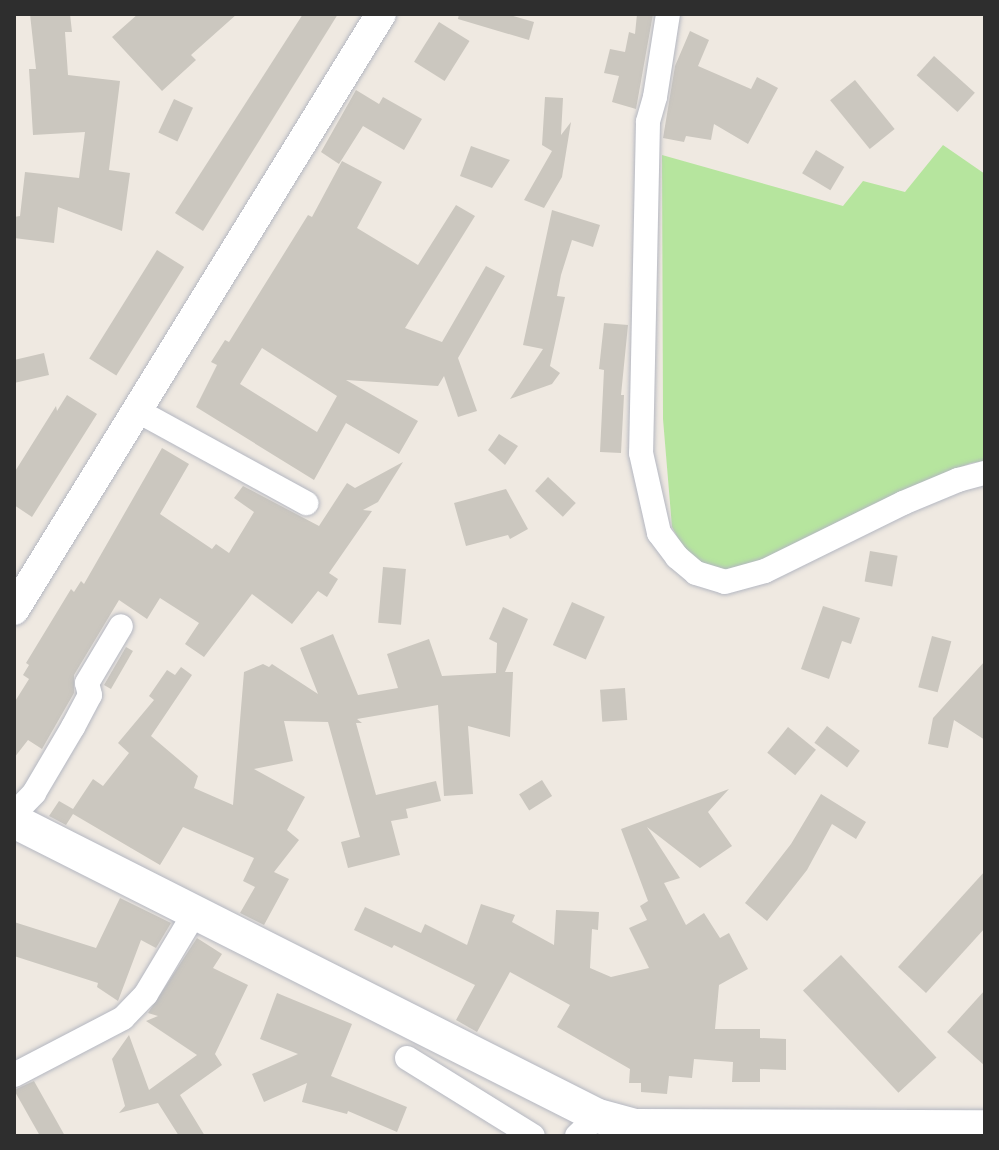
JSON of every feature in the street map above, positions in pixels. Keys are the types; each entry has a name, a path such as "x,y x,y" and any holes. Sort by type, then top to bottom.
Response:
{"main road":[{"path":"14,821 194,914 368,997 588,1126 634,1131 985,1127"}],"street":[{"path":"14,610 381,14"},
{"path":"668,14 648,122 641,438 641,453 659,533 677,557 696,573 725,582 765,571 903,503 985,473"},
{"path":"138,411 306,503"},
{"path":"14,814 34,793 73,727 90,695 87,683 121,626"},
{"path":"14,1075 123,1018 146,994 194,914"},
{"path":"407,1058 533,1136"}],"green space":[{"path":"943,145 985,174 985,461 971,463 902,491 837,522 773,558 724,570 702,564 686,553 672,527 663,419 662,155 843,206 863,181 905,192"}],"building":[{"path":"30,14 70,14 72,32 65,32 68,75 120,81 109,170 130,173 122,231 58,207 54,243 14,238 14,217 20,216 25,172 79,178 85,132 33,135 29,69 36,69"},
{"path":"138,14 237,14 191,55 196,60 162,91 112,37"},
{"path":"303,14 338,14 203,231 175,213"},
{"path":"459,14 506,14 534,22 529,40 458,19"},
{"path":"637,14 653,14 636,109 612,102 619,76 604,73 610,49 625,52 629,32 635,34"},
{"path":"439,22 470,41 445,81 414,62"},
{"path":"690,31 709,40 698,66 751,89 757,77 778,88 748,144 714,124 711,140 686,136 684,142 663,138 675,66"},
{"path":"934,56 975,93 957,112 917,75"},
{"path":"855,80 895,129 870,149 830,100"},
{"path":"356,90 379,104 383,97 422,119 404,150 363,126 339,164 321,152"},
{"path":"545,97 563,98 561,135 571,122 562,177 544,208 524,200 552,151 542,145"},
{"path":"174,99 193,108 177,141 158,133"},
{"path":"471,146 510,160 492,188 460,176"},
{"path":"816,150 844,167 830,190 802,173"},
{"path":"342,161 382,182 357,228 418,265 456,205 475,216 405,328 442,342 486,266 505,276 458,358 477,411 458,417 444,376 438,386 346,380 418,421 399,454 346,423 314,480 196,407 217,365 211,362 225,340 229,342 308,215 312,217","holes":["262,348 337,396 317,432 240,384"]},
{"path":"552,210 600,225 593,247 572,240 561,275 557,296 565,297 550,366 560,373 552,384 510,399 543,349 523,345"},
{"path":"157,250 184,267 116,376 89,359"},
{"path":"604,323 628,325 621,395 624,395 621,453 600,452 604,370 599,369"},
{"path":"44,353 49,375 14,383 14,360"},
{"path":"67,395 97,414 32,517 14,505 14,473 56,406 57,411"},
{"path":"499,434 518,446 505,465 488,450"},
{"path":"162,448 189,464 160,514 212,549 216,544 229,553 254,512 234,498 243,486 319,526 347,483 355,488 403,462 378,502 363,510 372,511 329,573 338,579 327,597 318,591 292,624 252,594 204,657 185,644 199,623 160,598 147,619 119,600 74,675 74,693 42,749 28,740 14,758 14,703 29,679 23,675 29,665 26,663 71,589 74,592 81,581 84,584"},
{"path":"548,477 576,503 563,517 535,491"},
{"path":"506,489 528,529 510,539 508,535 466,546 454,503"},
{"path":"870,551 898,556 892,586 865,582"},
{"path":"383,567 406,569 401,625 378,623"},
{"path":"572,602 605,617 586,660 553,645"},
{"path":"823,606 860,618 851,644 842,641 829,679 801,669"},
{"path":"503,607 528,619 505,672 513,672 510,737 468,726 473,794 444,796 438,705 357,719 362,723 356,723 376,795 436,781 441,801 406,809 408,818 391,821 400,855 348,868 341,842 360,837 328,722 284,721 293,761 254,769 305,797 287,830 299,840 274,872 289,879 264,925 240,913 255,887 243,881 254,858 183,827 160,865 73,814 66,825 49,816 59,801 73,809 93,779 103,786 129,753 118,743 154,700 149,696 167,670 175,675 181,667 192,675 151,736 198,776 194,788 233,805 244,672 263,664 269,667 272,664 318,694 300,648 333,634 358,695 398,688 387,654 429,639 442,676 496,673 497,643 489,639"},
{"path":"932,636 951,641 938,692 918,687"},
{"path":"126,647 133,651 111,689 104,685"},
{"path":"985,661 985,740 954,720 948,748 928,744 933,718"},
{"path":"625,688 627,720 602,722 600,690"},
{"path":"827,726 860,751 847,767 814,743"},
{"path":"788,727 816,750 795,775 767,753"},
{"path":"542,780 552,796 529,810 519,794"},
{"path":"729,789 708,812 732,846 700,868 647,827 680,878 664,883 686,925 704,913 720,938 729,933 748,969 719,985 715,1029 760,1029 760,1038 786,1039 786,1070 760,1069 760,1082 732,1082 733,1062 694,1059 692,1078 669,1076 667,1094 641,1092 641,1083 629,1083 630,1069 557,1027 570,1005 510,972 477,1032 456,1020 475,985 394,945 392,948 354,930 365,907 421,933 425,924 467,945 481,904 515,915 512,922 554,945 556,910 599,912 598,930 592,929 590,968 611,977 649,968 629,928 647,920 640,906 648,901 621,829"},
{"path":"821,794 866,822 856,839 832,824 807,870 767,921 745,903 791,844"},
{"path":"985,871 985,928 926,993 898,967"},
{"path":"120,898 171,923 156,948 141,940 118,1001 97,987 98,983 14,956 14,922 96,948"},
{"path":"197,938 222,954 213,968 248,985 215,1054 222,1065 180,1095 205,1136 179,1136 158,1103 119,1113 125,1106 112,1059 129,1035 149,1090 197,1055 146,1021 158,1016 148,1013"},
{"path":"841,955 936,1057 898,1093 803,990"},
{"path":"985,990 985,1066 947,1032"},
{"path":"277,993 352,1024 331,1076 407,1107 397,1132 348,1111 347,1114 302,1102 307,1083 264,1102 252,1074 298,1054 260,1039"},
{"path":"34,1081 65,1136 40,1136 14,1090"}]}
